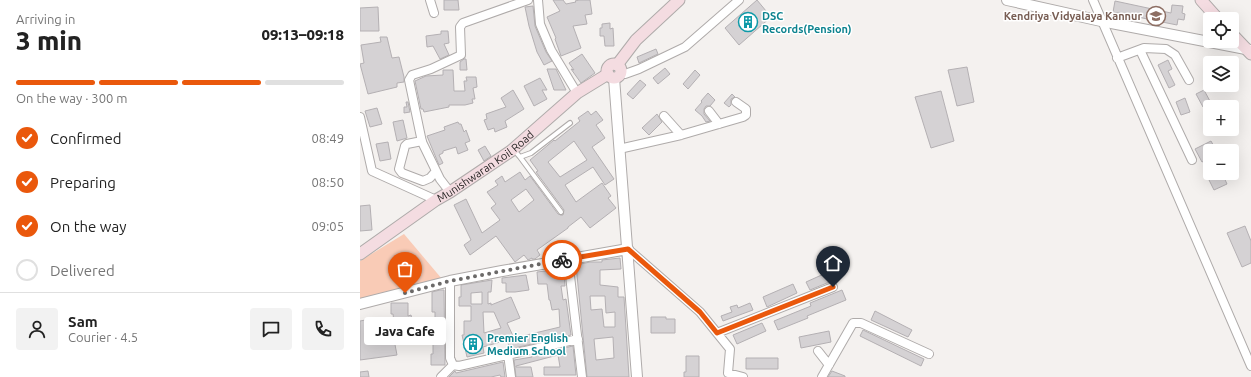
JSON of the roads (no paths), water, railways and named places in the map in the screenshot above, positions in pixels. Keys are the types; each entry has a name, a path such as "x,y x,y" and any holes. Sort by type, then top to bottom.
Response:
{"main road":[{"name":"Munishwaran Koil Road","path":"360,254 436,200 516,153 577,93 615,72 636,40 679,0"},
{"path":"1201,0 1212,12"},
{"path":"1239,41 1249,51"}],"street":[{"path":"430,0 434,12"},
{"path":"450,192 440,179 422,141 409,80 412,75 431,69 461,55 460,27 463,23 528,0"},
{"path":"538,0 540,24 551,50 577,93"},
{"path":"637,377 619,149 615,72 625,74 639,69 685,47 739,0"},
{"path":"1006,0 1249,51"},
{"path":"1093,0 1251,366"},
{"path":"1117,58 1144,48 1166,49 1175,55 1189,80"},
{"path":"1140,50 1192,160"},
{"path":"619,149 681,135 743,117 746,115 746,109 736,102"},
{"path":"709,111 719,124"},
{"path":"664,116 681,135"},
{"path":"360,117 372,171 436,200"},
{"path":"422,141 407,144 405,146 399,169 402,173 423,181 430,178 436,171"},
{"path":"360,304 450,281 628,249"},
{"path":"628,249 700,312 730,349 728,373 743,377"},
{"path":"568,259 582,377"},
{"path":"450,281 450,358 453,365"},
{"path":"717,333 833,287"},
{"path":"822,377 853,323 861,323 929,354"},
{"path":"453,365 459,366 578,339"},
{"path":"818,351 829,365"},
{"path":"508,354 511,377"},
{"path":"441,377 453,365"}],"lane":[{"path":"516,153 531,153 570,123"},
{"path":"516,153 561,212"}],"place":[{"name":"Kendriya Vidyalaya Kannur","path":"1156,16"},
{"name":"DSC Records(Pension)","path":"748,22"},
{"name":"Java Cafe","path":"405,293"},
{"name":"Premier English Medium School","path":"473,344"}]}
